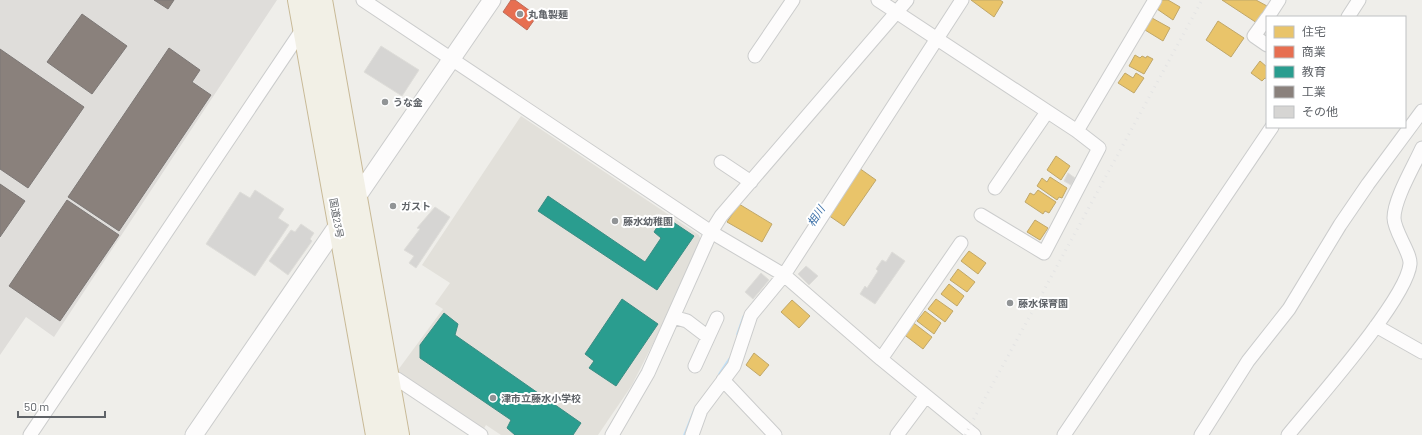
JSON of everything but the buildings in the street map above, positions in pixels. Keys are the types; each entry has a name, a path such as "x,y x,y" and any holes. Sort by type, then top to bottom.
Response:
{"highway":[{"name":"国道23号","path":"299,0 377,435"},
{"path":"321,0 398,435"}],"street":[{"path":"363,0 711,232 781,273 842,320 881,358 974,435"},
{"path":"194,435 492,0"},
{"path":"755,56 793,0"},
{"path":"878,0 1077,131 1099,148 1044,253 981,215"},
{"path":"612,435 648,373 711,232 721,216 895,12 907,0"},
{"path":"693,434 701,410 734,366 750,315 781,273 934,36 962,0"},
{"path":"1077,131 1155,0"},
{"path":"1268,16 1280,0"},
{"path":"1349,16 1359,0"},
{"path":"1266,19 1254,36 1266,44"},
{"path":"30,435 304,27"},
{"path":"1201,435 1248,361 1289,309 1368,184 1422,111"},
{"path":"994,188 1047,112"},
{"path":"1064,435 1271,128"},
{"path":"1288,435 1376,326 1405,282 1410,262 1394,218 1400,195 1422,148"},
{"path":"721,162 751,182"},
{"path":"881,358 962,243"},
{"path":"673,317 687,321 708,337"},
{"path":"695,366 717,318"},
{"path":"1376,326 1422,352"},
{"path":"397,379 482,435 486,433 489,435"},
{"path":"723,380 775,435"},
{"path":"897,435 926,396"}],"shaded area":[{"path":"0,0 277,0 54,337 26,317 0,355"},
{"path":"521,116 699,235 701,241 676,298 632,385 598,435 501,435 486,425 482,432 399,375 398,370 443,309 435,304 450,283 422,265"}],"waterway":[{"name":"相川","path":"738,334 744,317"},
{"name":"相川","path":"720,374 730,359"},
{"name":"相川","path":"685,435 695,410"}],"railway":[{"path":"965,435 1202,0"}],"place":[{"name":"丸亀製麺","path":"520,14"},
{"name":"うな金","path":"385,102"},
{"name":"ガスト","path":"393,206"},
{"name":"藤水幼稚園","path":"615,221"},
{"name":"藤水保育園","path":"1010,303"},
{"name":"津市立藤水小学校","path":"493,398"}]}
